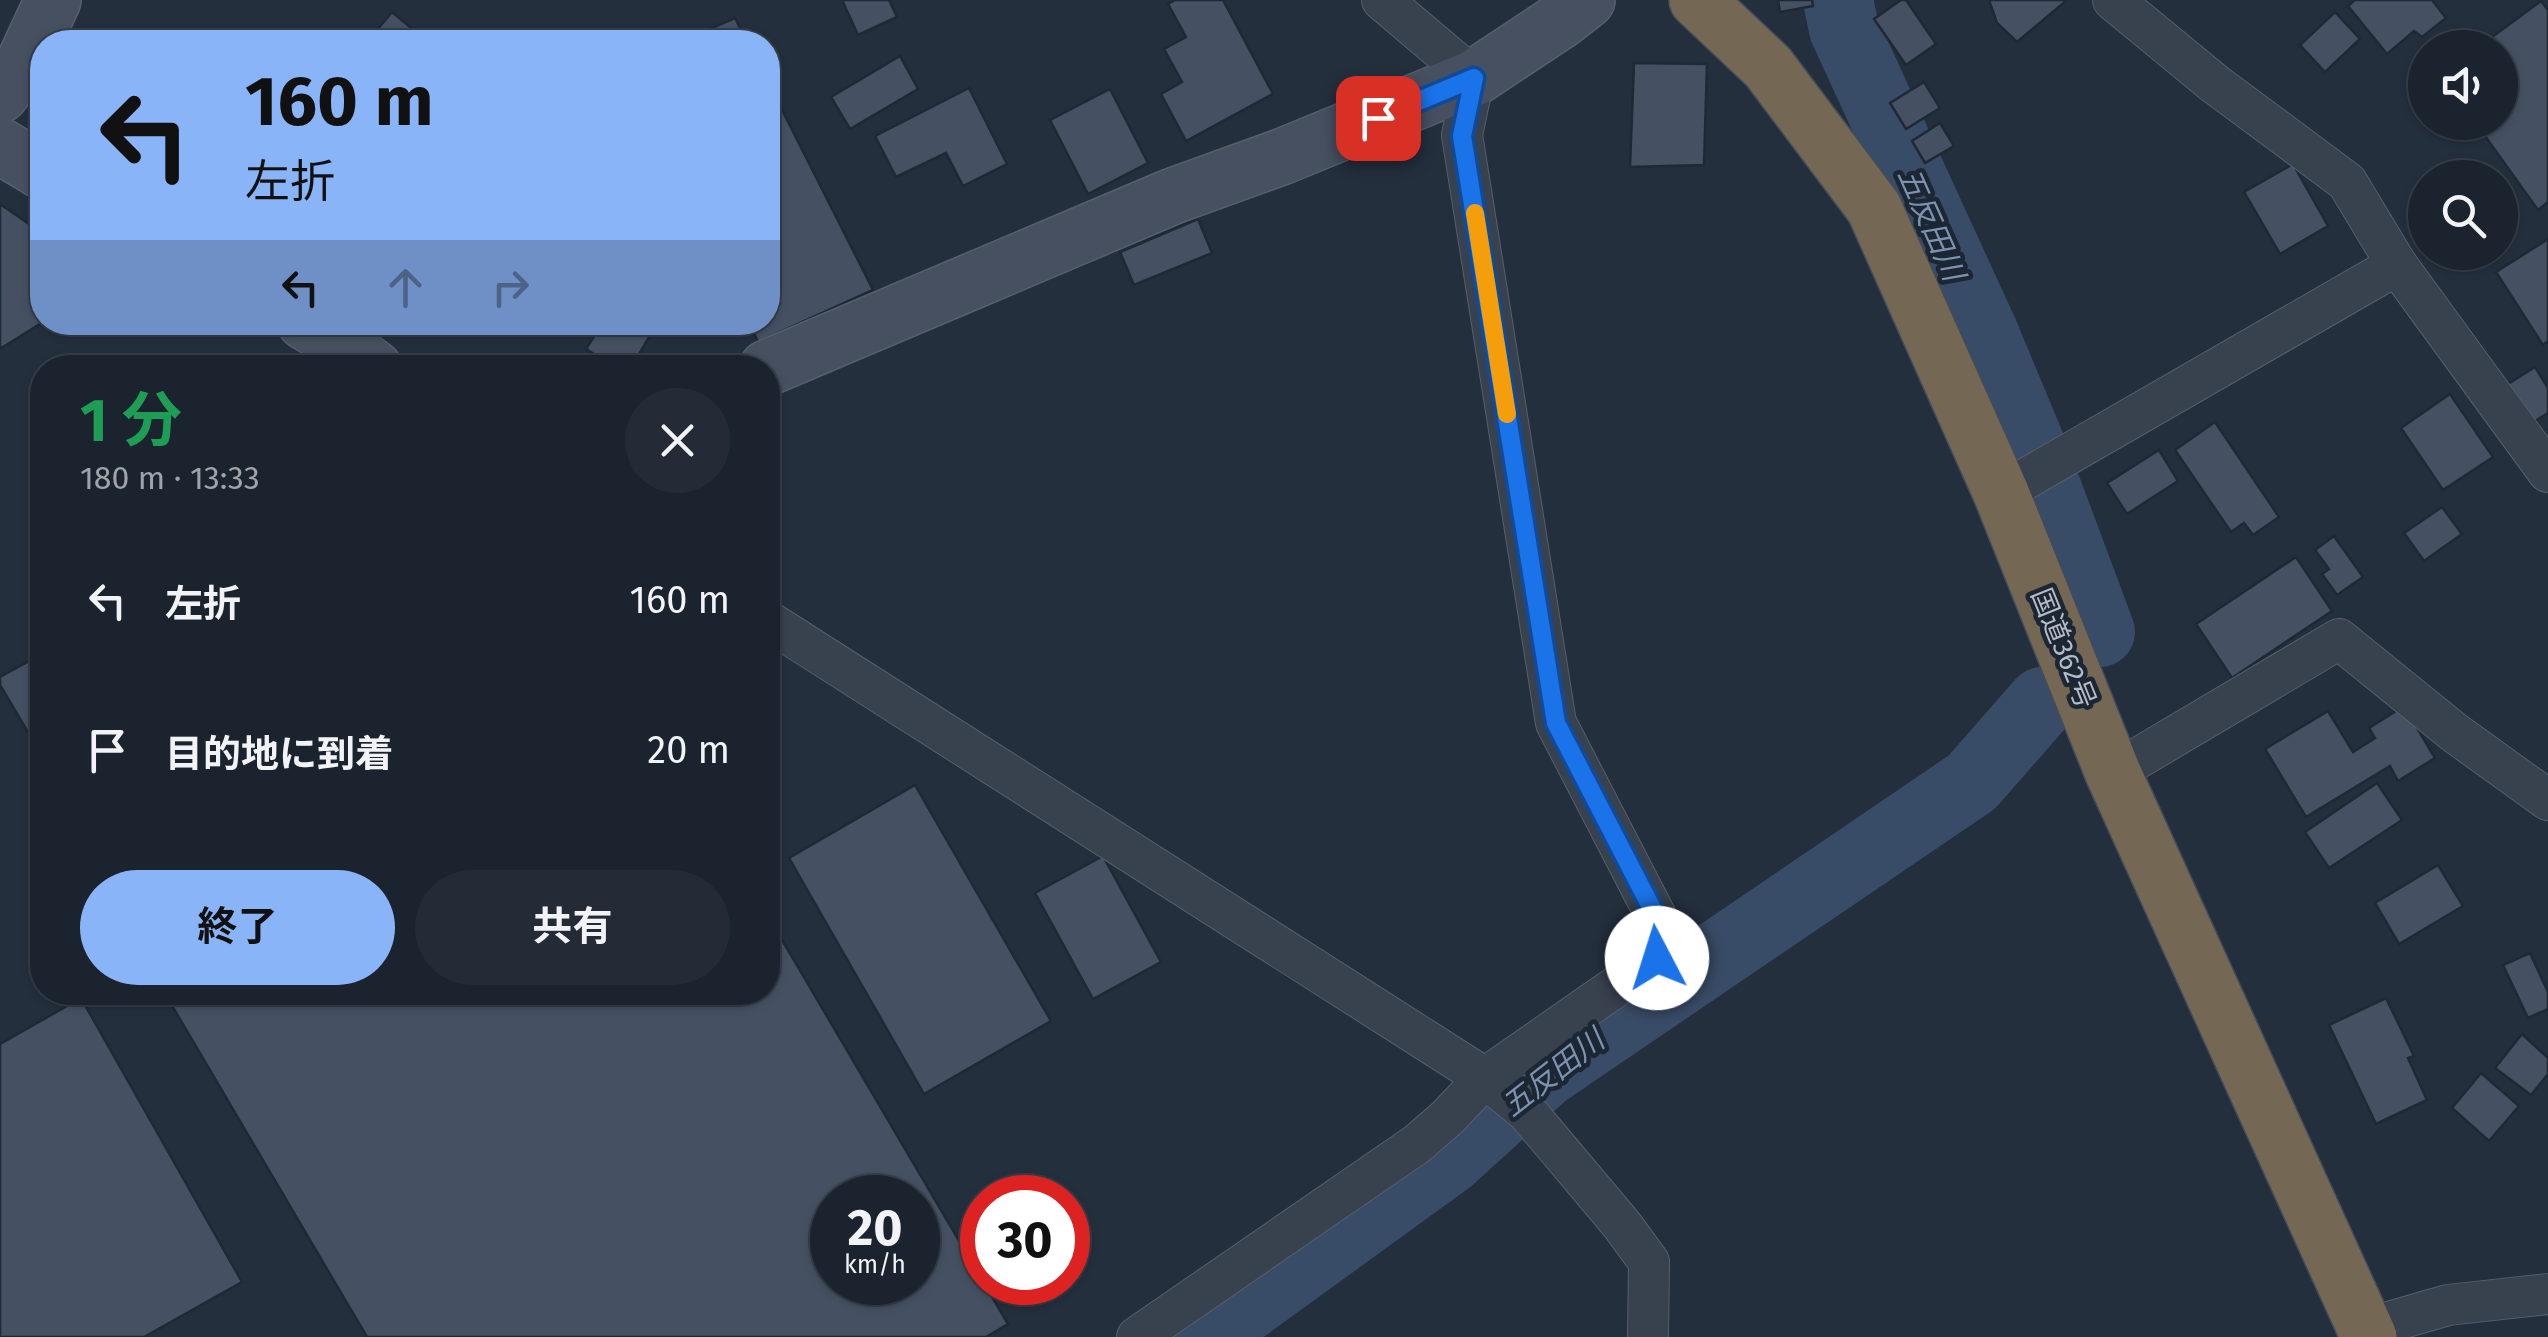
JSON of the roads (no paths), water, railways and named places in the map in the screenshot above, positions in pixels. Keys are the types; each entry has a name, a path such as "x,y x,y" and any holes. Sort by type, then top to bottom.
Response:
{"highway":[{"name":"国道362号","path":"1697,0 1768,67 1874,208 2002,493 2114,773 2367,1333"}],"street":[{"path":"39,30 53,0"},
{"path":"1382,0 1474,78"},
{"path":"780,363 1173,196 1281,157 1474,78 1588,0"},
{"path":"2113,0 2215,84 2347,182 2397,266 2548,472"},
{"path":"0,95 30,50"},
{"path":"1136,1337 1417,1144 1486,1079 1657,958 1662,928 1556,723 1462,136 1474,78"},
{"path":"0,146 30,163"},
{"path":"2002,493 2397,266"},
{"path":"327,335 356,355"},
{"path":"780,628 1486,1079 1526,1112 1622,1225 1648,1262 1648,1337"},
{"path":"2114,773 2339,639 2455,733 2548,800"},
{"path":"2367,1333 2448,1305 2548,1294"}],"waterway":[{"name":"五反田川","path":"1838,0 1844,29 1983,332 2030,445"},
{"name":"五反田川","path":"2047,490 2100,632"},
{"name":"五反田川","path":"1204,1337 1448,1160 1544,1073 1972,782 2042,702"}]}
